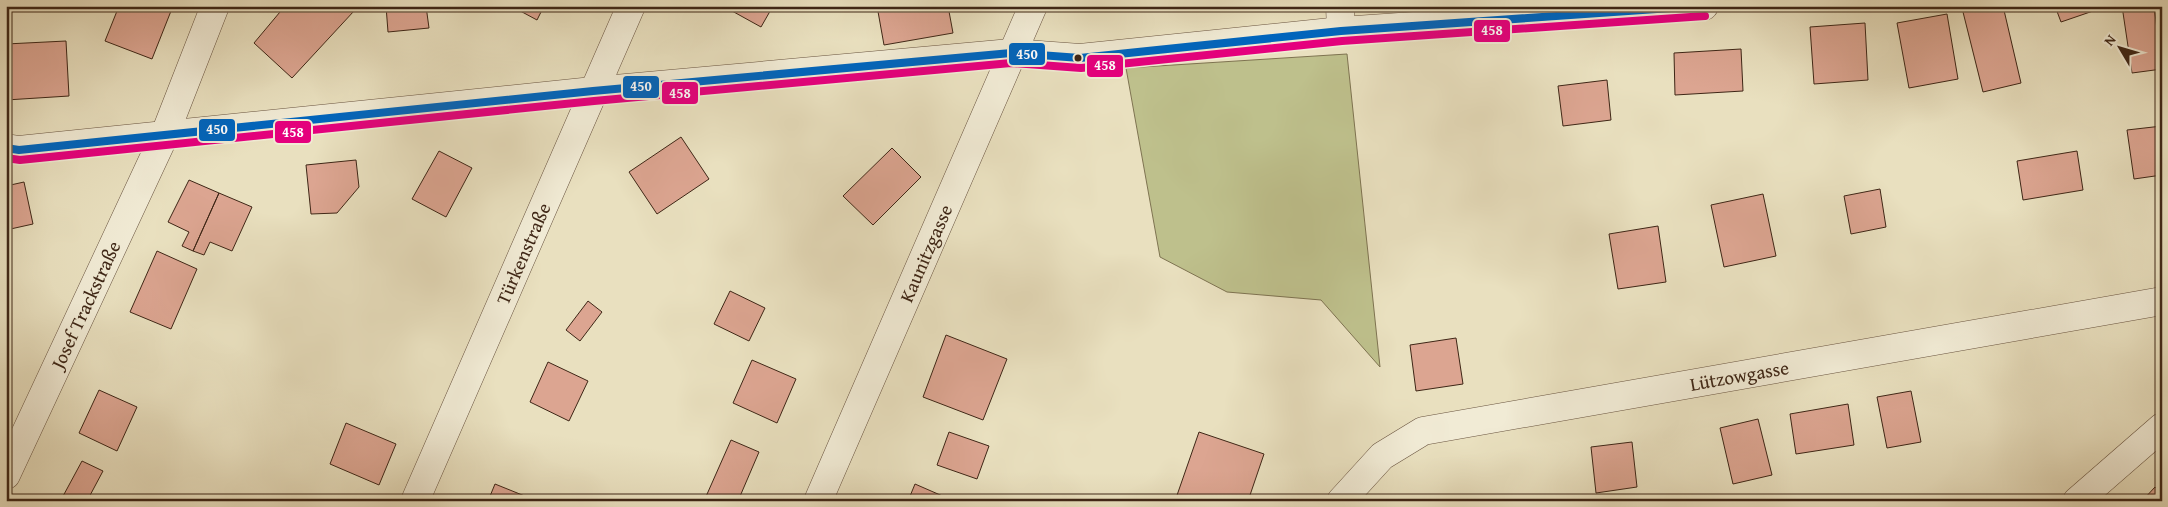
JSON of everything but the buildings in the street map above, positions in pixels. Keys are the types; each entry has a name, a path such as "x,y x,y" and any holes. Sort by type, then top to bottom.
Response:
{"street":[{"name":"Josef Trackstraße","path":"6,475 164,134 215,6"},
{"name":"Türkenstraße","path":"415,501 631,6"},
{"name":"Kaunitzgasse","path":"818,501 1033,6"},
{"path":"6,148 19,150 593,92 1011,53 1080,58 1341,19 1704,6"},
{"name":"Lützowgasse","path":"1341,501 1382,456 1423,431 2162,301"},
{"path":"2077,501 2162,427"}],"green space":[{"path":"1347,54 1380,367 1321,300 1227,292 1160,257 1126,68"}],"transit line":[{"name":"450","path":"6,148 19,150 593,91 1011,53 1080,58 1341,31 1700,6"},
{"name":"458","path":"6,158 20,160 594,101 1011,63 1081,68 1342,41 1705,16"}]}
